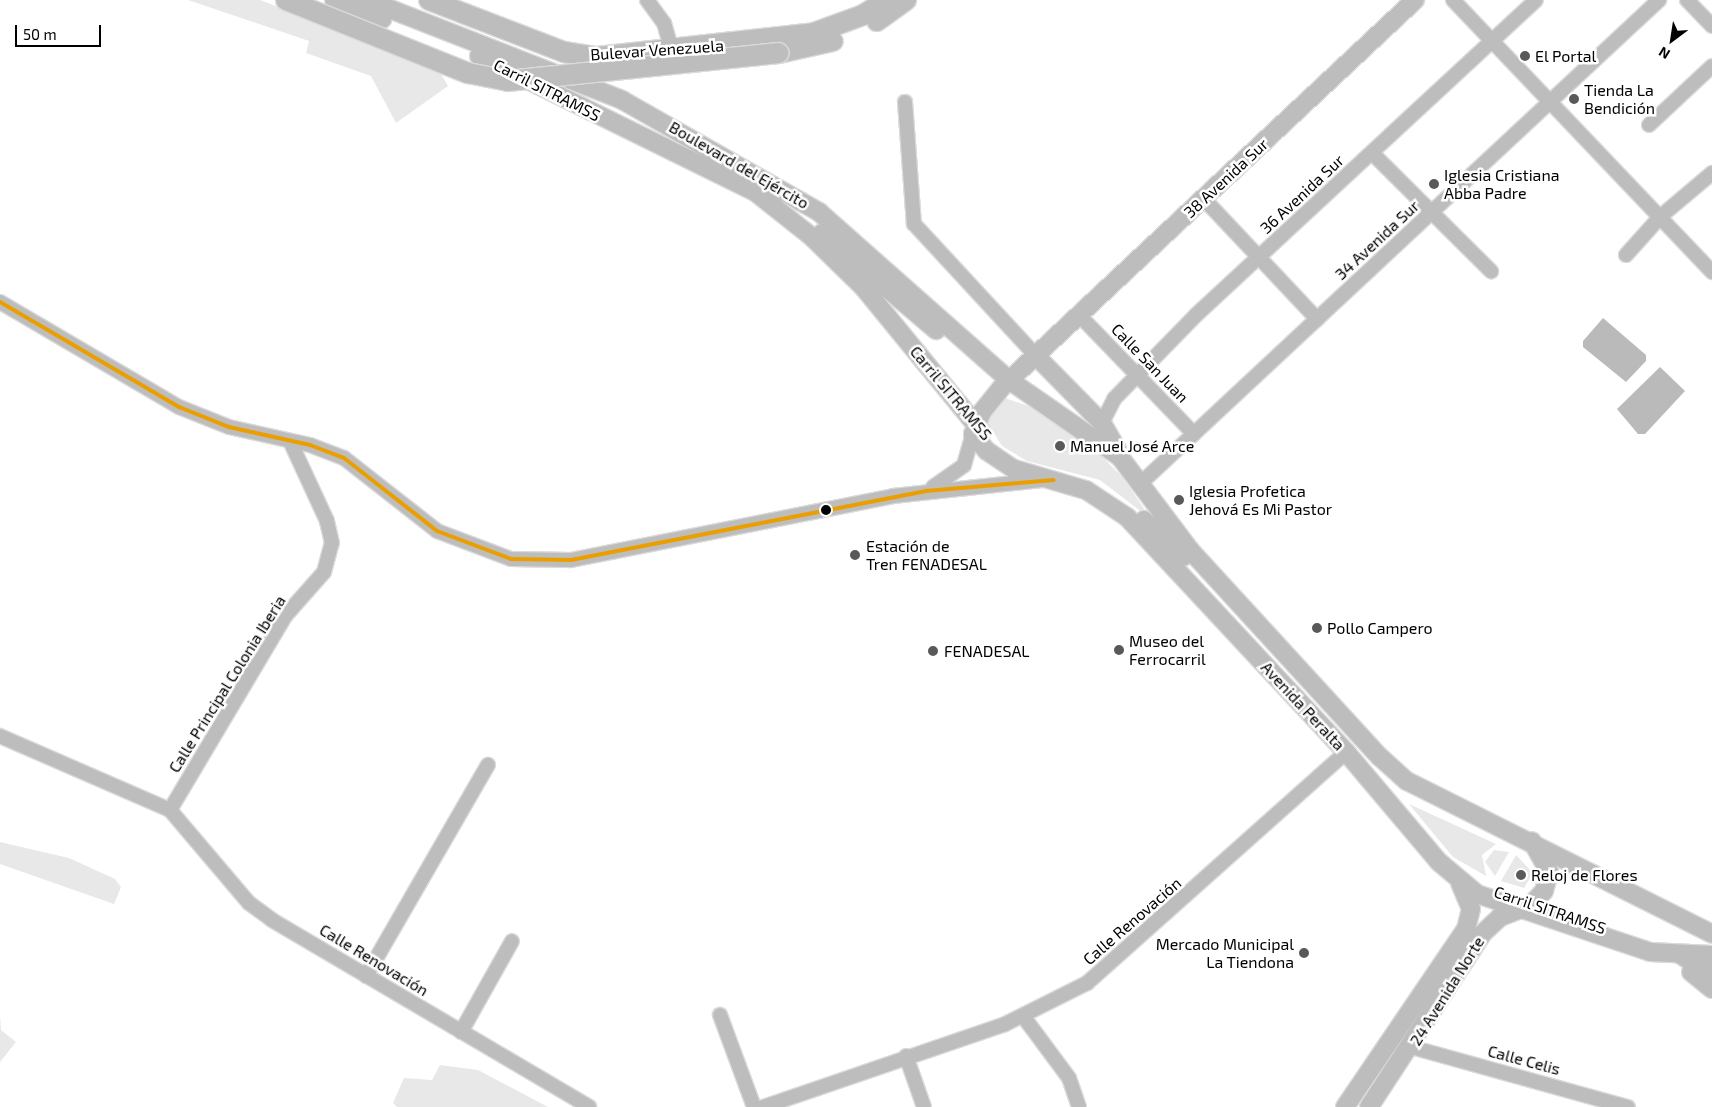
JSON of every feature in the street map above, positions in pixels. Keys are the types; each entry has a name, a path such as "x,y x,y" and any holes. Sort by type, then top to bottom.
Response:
{"highway":[{"path":"286,0 468,73 508,82 779,53 843,38 878,21 906,0"},
{"name":"Bulevar Venezuela","path":"428,0 582,56 672,51 814,33 863,15 887,0"}],"main road":[{"name":"Carril SITRAMSS","path":"334,0 497,64 754,191 840,247 1005,383 1107,455 1177,550 1449,863 1493,892 1526,908 1678,954 1712,975"},
{"name":"Boulevard del Ejército","path":"367,0 622,100 780,186 841,230 1005,383"},
{"name":"38 Avenida Sur","path":"1038,357 1415,0"},
{"name":"Carril SITRAMSS","path":"754,191 812,237 864,288 975,430 1008,455 1081,479 1115,496 1177,550"},
{"path":"975,430 1005,383 1038,357"},
{"name":"Avenida Peralta","path":"1038,357 1102,423 1120,457 1190,550 1380,757 1424,792 1532,841 1682,923 1712,934"},
{"name":"Avenida Peralta","path":"1005,383 1120,457"},
{"name":"Avenida Peralta","path":"975,430 997,459 1086,490 1127,517 1349,748 1459,881 1484,898 1526,908 1650,952 1710,956"},
{"name":"Carril SITRAMSS","path":"1349,748 1419,800 1543,858 1710,956"},
{"path":"1526,908 1549,881 1543,858 1532,841"},
{"name":"24 Avenida Norte","path":"1345,1107 1466,929 1469,898 1459,881"},
{"name":"24 Avenida Norte","path":"1369,1107 1411,1047 1482,934 1500,917 1526,908"},
{"path":"1650,952 1712,989"}],"street":[{"path":"648,0 664,23 672,51"},
{"path":"1453,0 1550,98 1712,272"},
{"name":"36 Avenida Sur","path":"1102,423 1114,399 1137,375 1258,258 1536,0"},
{"name":"34 Avenida Sur","path":"1140,484 1432,212 1550,98 1659,0"},
{"path":"1687,0 1712,26"},
{"path":"1649,125 1712,66"},
{"path":"905,102 914,224 1038,357"},
{"path":"1372,153 1491,272"},
{"path":"1626,255 1661,216 1712,173"},
{"path":"1204,199 1317,319"},
{"path":"0,302 166,400 229,427 329,452 361,469 419,519 456,541 529,560 592,557 926,491 1054,480"},
{"name":"Calle San Juan","path":"1080,316 1194,434"},
{"path":"926,491 964,465 975,430"},
{"name":"Calle Principal Colonia Iberia","path":"170,810 286,615 324,572 332,543 327,521 290,441"},
{"path":"0,736 170,810"},
{"name":"Calle Renovación","path":"768,1106 1023,1016 1105,970 1349,748"},
{"path":"366,976 488,764"},
{"name":"Calle Renovación","path":"170,810 249,903 366,976 589,1107"},
{"path":"462,1032 512,941"},
{"path":"720,1015 754,1107"},
{"path":"1023,1016 1069,1078 1079,1107"},
{"name":"Calle Celis","path":"1411,1047 1628,1107"},
{"path":"906,1056 924,1107"}],"shaded area":[{"path":"188,0 260,0 437,67 448,86 396,123 371,76 306,53 309,41"},
{"path":"1603,318 1646,355 1646,361 1626,382 1583,347 1583,341"},
{"path":"1660,367 1685,391 1645,434 1638,434 1617,409"},
{"path":"1002,397 1034,408 1091,445 1123,478 1152,520 1100,480 1027,461 1002,446 987,422 992,405"},
{"path":"1409,804 1496,844 1482,855 1486,876 1453,857"},
{"path":"0,842 69,858 115,879 121,887 114,904 0,864"},
{"path":"1494,850 1509,852 1495,876 1485,862"},
{"path":"1516,855 1533,873 1524,888 1501,881"},
{"path":"0,1016 1,1030 16,1042 0,1062"},
{"path":"440,1065 478,1070 548,1107 397,1107 393,1103 404,1078 432,1080"}],"transit line":[{"name":"36","path":"0,302 179,407 229,427 310,445 344,458 437,531 511,559 571,560 926,491 1054,480"}],"place":[{"name":"El Portal","path":"1525,56"},
{"name":"Tienda La Bendición","path":"1574,99"},
{"name":"Iglesia Cristiana Abba Padre","path":"1434,184"},
{"name":"Manuel José Arce","path":"1060,446"},
{"name":"Iglesia Profetica Jehová Es Mi Pastor","path":"1179,500"},
{"name":"Estación de Tren FENADESAL","path":"855,555"},
{"name":"Pollo Campero","path":"1317,628"},
{"name":"Museo del Ferrocarril","path":"1119,650"},
{"name":"FENADESAL","path":"933,651"},
{"name":"Reloj de Flores","path":"1521,875"},
{"name":"Mercado Municipal La Tiendona","path":"1304,953"}]}
